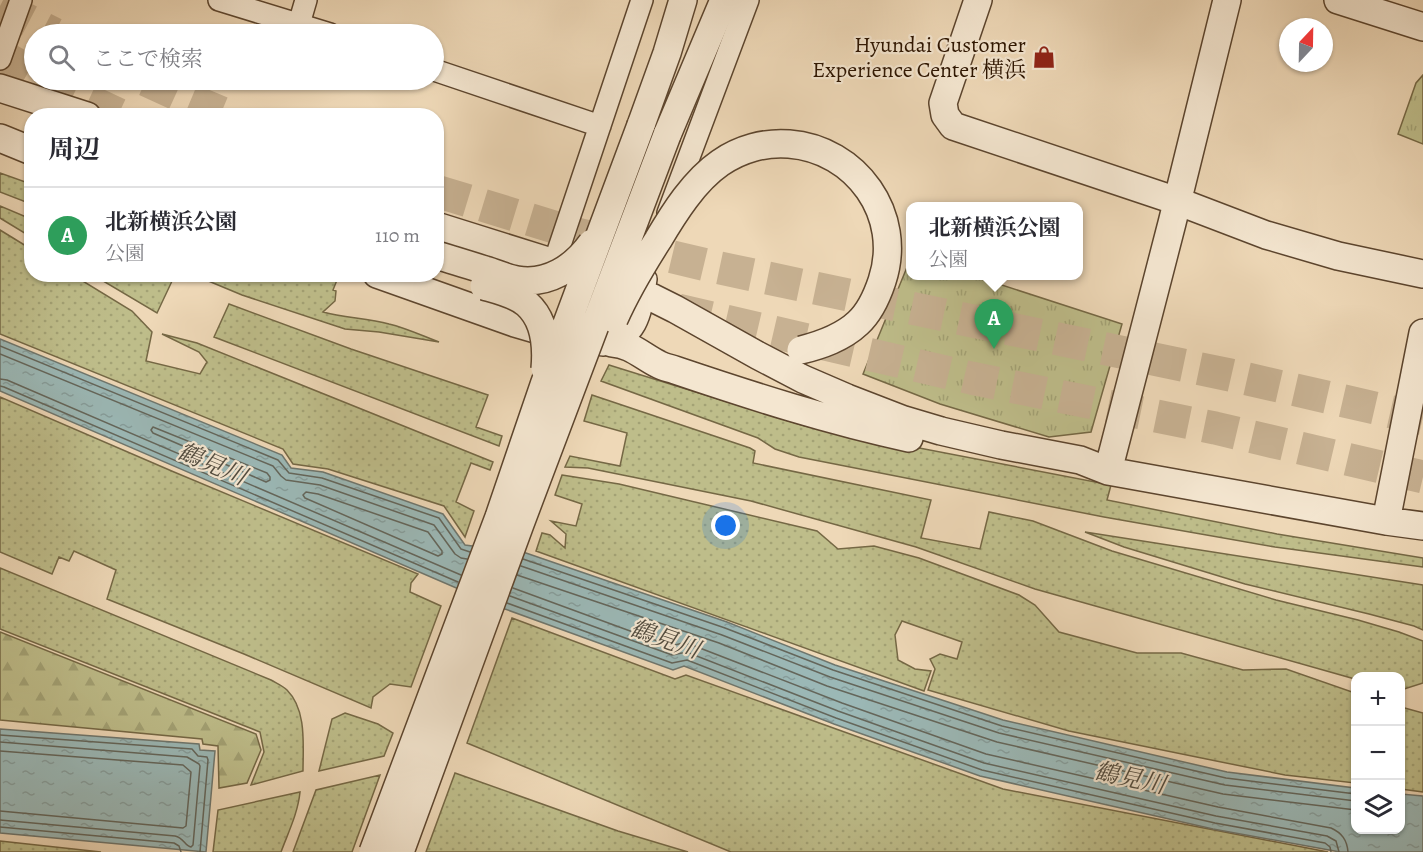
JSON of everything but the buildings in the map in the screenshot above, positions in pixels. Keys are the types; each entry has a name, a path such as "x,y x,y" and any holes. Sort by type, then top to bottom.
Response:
{"street":[{"path":"0,59 21,0"},
{"path":"219,0 298,24 306,0"},
{"path":"554,263 642,0"},
{"path":"373,852 499,517 544,385 667,53 683,0"},
{"path":"400,852 520,524 667,135 724,0"},
{"path":"606,344 621,339 639,317 655,249 748,0"},
{"path":"978,0 943,103 945,115 953,126 1177,201 1266,235 1338,256 1423,274"},
{"path":"1108,471 1227,0"},
{"path":"1338,0 1423,27"},
{"path":"444,73 600,126"},
{"path":"0,88 62,108"},
{"path":"0,105 24,114"},
{"path":"0,118 24,128"},
{"path":"0,138 24,148"},
{"path":"570,395 597,357 617,311 678,208 696,185 719,163 752,147 777,143 804,145 824,151 846,165 865,183 875,199 883,217 887,236 888,254 884,274 879,292 868,311 857,324 838,337 801,350 771,348 716,332"},
{"path":"444,257 515,279 534,281 552,277 565,270 588,248 603,227"},
{"path":"444,229 554,263 644,295 675,309 757,356 803,379 904,420 1000,445 1080,460 1108,471 1423,526"},
{"path":"444,273 511,295 526,303 537,315 542,326 546,357 544,385"},
{"path":"400,282 515,323 591,345 628,346 659,365 795,408 900,436 998,457 1079,472 1108,471"},
{"path":"1386,521 1423,333"}],"green space":[{"path":"1423,75 1423,144 1398,134 1416,83"},
{"path":"0,173 24,182 24,201 0,192"},
{"path":"0,206 24,216 24,233 0,218"},
{"path":"0,230 24,245 24,282 84,282 132,311 152,332 146,361 200,374 207,362 199,352 162,334 197,343 493,462 490,470 471,463 456,502 474,511 465,537 444,506 328,469 293,464 283,449 0,334"},
{"path":"906,270 906,280 986,280 1122,324 1091,432 1049,437 940,404 863,374"},
{"path":"105,282 172,282 157,313"},
{"path":"211,282 336,282 333,290 336,291 335,301 323,312 389,324 439,342 345,329 242,295"},
{"path":"229,304 351,349 488,395 476,427 502,436 499,446 214,337"},
{"path":"609,365 805,426 1111,485 1107,500 1277,534 1423,558 1423,567 1275,547 1104,517 799,457 775,449 758,438 601,381"},
{"path":"592,395 750,448 755,451 753,463 931,500 921,538 980,549 989,512 1033,521 1112,551 1276,600 1399,632 1423,641 1423,683 1405,689 1405,672 1351,672 1351,678 1035,589 916,547 751,501 588,468 565,467 570,456 620,466 627,433 584,421"},
{"path":"0,397 418,574 411,583 410,592 441,606 411,687 390,684 373,697 371,708 107,599 116,570 74,551 69,561 59,557 52,574 0,552"},
{"path":"562,475 619,484 817,531 838,549 874,546 919,558 1019,595 1035,605 1059,632 1137,653 1181,653 1243,670 1286,669 1351,692 1351,783 1285,775 1069,731 928,690 935,669 930,659 940,654 957,659 962,642 902,621 895,635 898,660 915,669 931,671 924,691 536,551 542,533 550,535 565,548 566,534 551,521 576,526 582,504 555,495"},
{"path":"1085,532 1423,585 1423,630 1369,614 1245,584 1124,547"},
{"path":"0,568 284,687 298,707 301,718 303,771 251,785 264,752 260,732 0,629"},
{"path":"512,618 675,679 686,675 1003,789 1328,852 731,852 467,743"},
{"path":"0,632 256,734 261,750 247,783 219,788 218,746 203,744 202,739 0,720"},
{"path":"1405,708 1423,713 1423,792 1405,790"},
{"path":"345,713 378,724 393,733 384,756 319,771 332,719"},
{"path":"455,773 618,831 688,852 426,852"},
{"path":"380,775 352,852 293,852 316,790"},
{"path":"300,792 295,815 281,852 213,852 218,810"},
{"path":"0,841 101,852 0,852"}],"water":[{"name":"鶴見川","path":"0,339 282,455 291,468 323,472 443,514 465,545 526,553 727,622 835,665 1003,720 1227,772 1351,788 1351,834 1405,834 1405,794 1423,796 1423,852 1340,852 1213,829 980,776 834,724 684,666 673,670 505,609 0,391"},
{"path":"0,729 199,744 200,750 215,751 206,852 0,833"}],"tunnel":[{"path":"0,6 35,24"},
{"path":"0,55 24,68"},
{"path":"66,90 105,108"},
{"path":"168,90 210,108"},
{"path":"444,193 577,234 715,267 1230,375 1423,419"},
{"path":"678,310 971,378 1215,428 1423,477"}],"place":[{"name":"Hyundai Customer Experience Center 横浜","path":"1044,57"},
{"name":"北新横浜公園","path":"994,349"}]}
